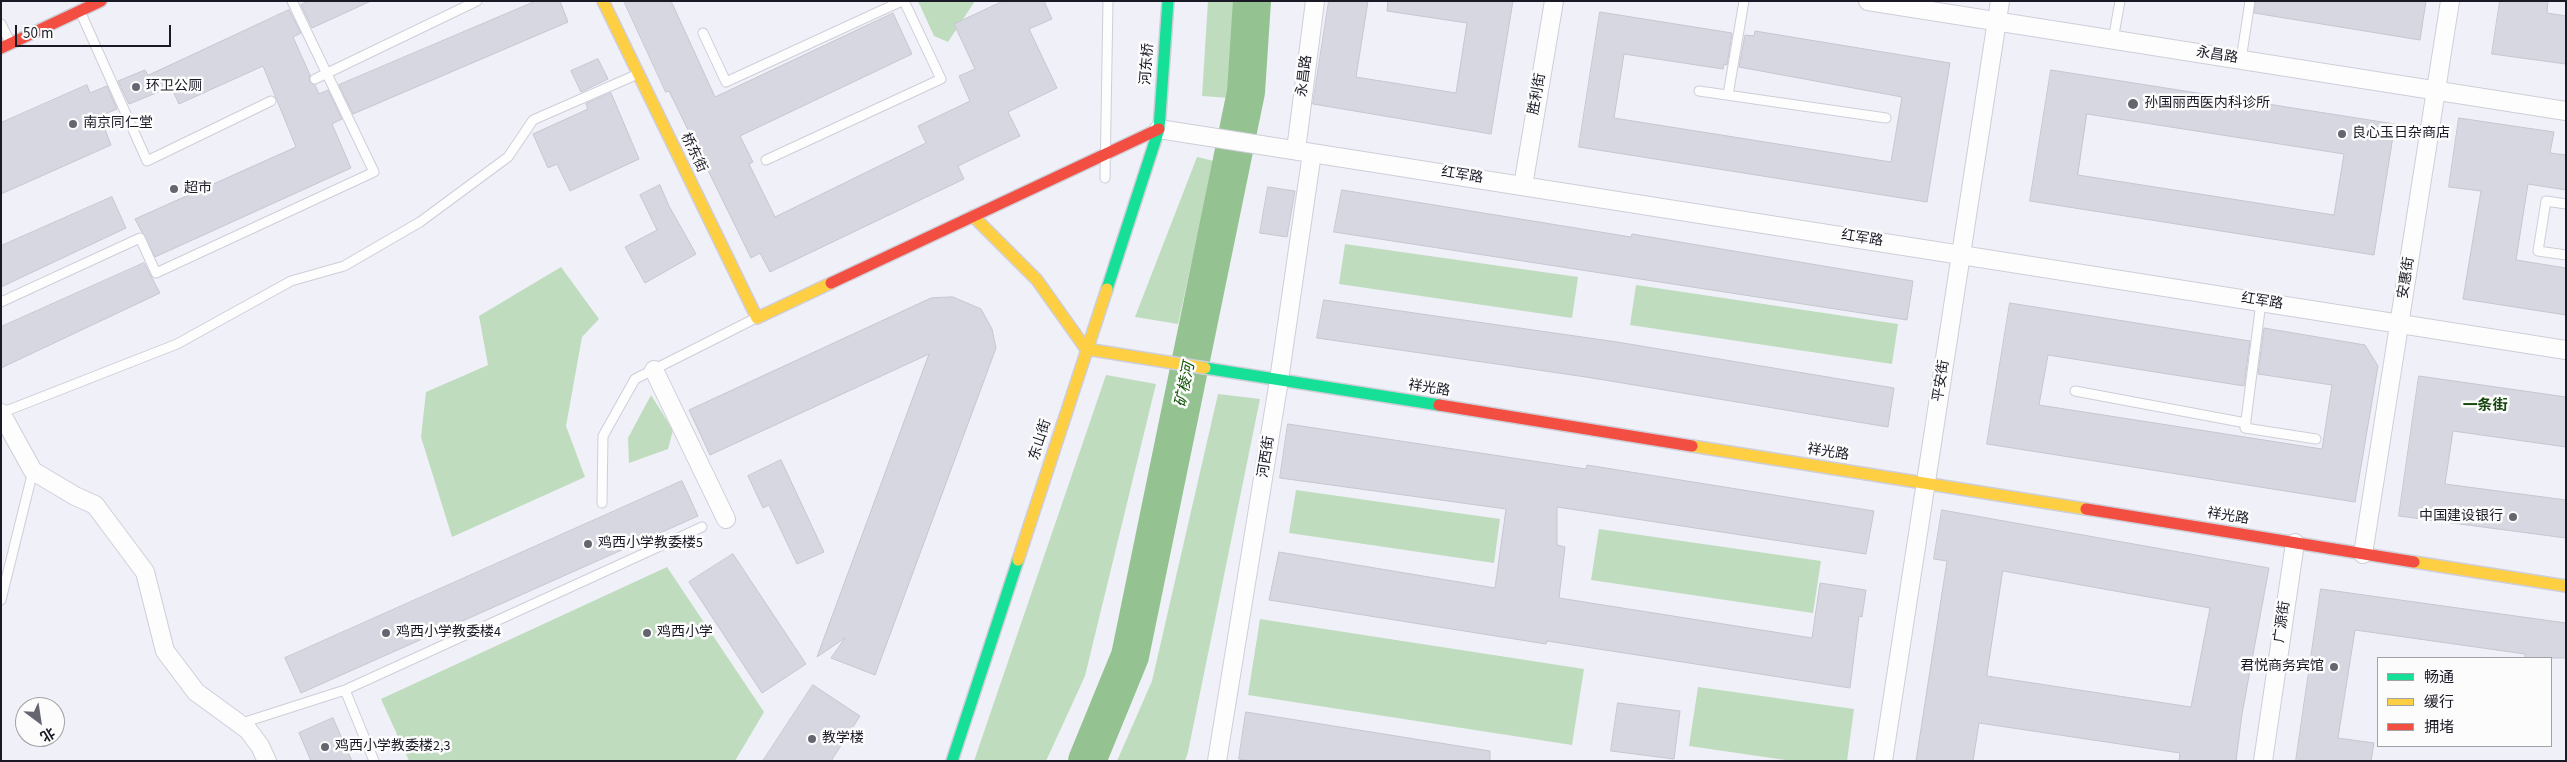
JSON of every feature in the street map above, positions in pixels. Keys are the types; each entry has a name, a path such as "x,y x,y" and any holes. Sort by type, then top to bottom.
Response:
{"street":[{"path":"6,46 73,12 101,1"},
{"name":"桥东街","path":"603,1 757,318"},
{"name":"河东桥","path":"1159,129 1168,1"},
{"name":"永昌路","path":"1306,152 1315,1"},
{"name":"胜利街","path":"1523,186 1554,1"},
{"name":"永昌路","path":"1868,1 2566,111"},
{"name":"平安街","path":"1884,761 2000,1"},
{"name":"安惠街","path":"2364,554 2450,1"},
{"path":"757,318 1159,129"},
{"name":"红军路","path":"1159,129 2566,350"},
{"name":"东山街","path":"952,761 1159,129"},
{"name":"河西街","path":"1217,761 1279,380 1306,152"},
{"path":"973,216 1037,280 1086,349"},
{"name":"祥光路","path":"1086,349 2566,586"},
{"path":"654,370 726,519"},
{"path":"1,413 33,471 75,496 95,504 145,572 165,650 196,692 248,730 260,746 267,761"},
{"name":"广源街","path":"2263,761 2295,543"}],"lane":[{"path":"1,302 140,238 156,273 374,172 292,1"},
{"path":"315,79 477,1"},
{"path":"703,33 726,82 903,1 942,79 766,160"},
{"path":"1104,178 1108,1"},
{"path":"1728,95 1744,1"},
{"path":"2113,40 2120,1"},
{"path":"2241,60 2250,1"},
{"path":"73,12 147,161 271,101"},
{"path":"1,24 6,46"},
{"path":"1,413 177,344 291,282 344,266 420,222 508,157 533,120 638,74"},
{"path":"1699,91 1886,118"},
{"path":"2566,204 2546,201 2538,251 2566,255"},
{"path":"2261,302 2245,428 2316,439"},
{"path":"602,503 603,436 635,379 757,318"},
{"path":"2074,391 2246,423"},
{"path":"1,600 33,471"},
{"path":"239,724 345,690 702,527"},
{"path":"345,690 374,761"}],"green space":[{"path":"918,1 975,1 948,42 934,36"},
{"path":"1208,1 1235,1 1230,98 1202,96"},
{"path":"1197,157 1214,161 1178,324 1135,317"},
{"path":"1345,244 1578,277 1572,318 1339,284"},
{"path":"561,267 599,319 582,337 566,426 585,477 452,537 421,437 426,392 488,365 479,316"},
{"path":"1636,285 1898,324 1892,364 1630,325"},
{"path":"1106,375 1156,384 1085,676 1046,761 974,761"},
{"path":"1218,394 1260,399 1188,752 1185,761 1117,761 1152,681"},
{"path":"651,395 673,430 668,449 629,463 628,438"},
{"path":"1296,490 1500,519 1494,563 1289,533"},
{"path":"1599,529 1821,561 1813,613 1591,580"},
{"name":"鸡西小学","path":"667,567 764,712 735,761 409,761 381,699"},
{"path":"1260,619 1584,669 1572,745 1248,695"},
{"path":"1698,687 1854,709 1847,761 1792,761 1689,746"}],"building":[{"path":"309,1 371,1 312,28 301,5"},
{"path":"536,1 560,1 568,22 353,114 339,85"},
{"path":"624,1 671,1 715,97 893,13 912,54 740,136 753,162 749,164 775,217 926,143 918,126 970,101 959,76 975,69 954,24 1003,1 1044,1 1052,19 1029,29 1057,88 1008,112 1020,136 958,166 964,179 770,272 760,253 751,258 669,91 666,92"},
{"path":"1329,1 1368,1 1356,77 1456,93 1467,23 1387,11 1388,1 1513,1 1491,134 1313,104"},
{"path":"2256,1 2426,1 2420,40 2254,13"},
{"path":"2500,1 2548,1 2547,13 2566,16 2566,64 2492,54"},
{"path":"289,10 301,33 293,37 310,75 309,81 315,85 319,94 328,90 342,119 332,124 351,168 155,257 135,219 296,147 263,66 179,104 171,87 129,104 118,81 145,70 148,75"},
{"path":"1600,12 1732,33 1727,65 1724,64 1723,69 1624,54 1614,118 1891,162 1902,97 1739,67 1745,35 1754,36 1755,31 1950,63 1927,202 1579,147"},
{"path":"598,59 608,79 581,92 571,71"},
{"path":"2051,70 2395,124 2374,255 2030,201","holes":["2087,114 2344,154 2334,215 2078,175"]},
{"path":"87,85 90,93 107,86 117,109 100,116 111,145 1,194 1,123"},
{"path":"611,93 639,159 570,191 557,164 548,168 533,134 588,109 586,104"},
{"path":"2459,118 2554,132 2550,153 2566,155 2566,190 2528,184 2516,260 2566,268 2566,315 2463,299 2481,191 2449,187"},
{"path":"660,185 669,206 696,254 645,283 625,247 657,230 640,195"},
{"path":"1268,187 1295,191 1287,237 1260,233"},
{"path":"1342,190 1631,237 1632,234 1913,281 1907,320 1334,232"},
{"path":"112,197 126,228 1,287 1,246"},
{"path":"144,263 160,293 1,368 1,327"},
{"path":"953,297 981,309 992,329 996,348 875,675 831,658 845,638 817,657 929,354 710,455 689,410 931,298"},
{"path":"1324,300 1617,342 1894,388 1888,427 1586,377 1317,338"},
{"path":"2010,303 2250,341 2244,386 2048,355 2039,405 2322,449 2332,385 2258,374 2264,328 2365,345 2378,366 2355,502 1987,444"},
{"path":"2419,376 2566,397 2566,447 2453,431 2445,484 2566,500 2566,538 2399,516"},
{"path":"1288,424 1586,469 1587,465 1874,511 1866,554 1557,507 1557,545 1565,547 1559,598 1812,638 1820,583 1866,590 1862,617 1859,616 1850,688 1547,641 1546,644 1269,600 1279,552 1495,588 1506,509 1280,478"},
{"path":"781,460 824,552 797,564 769,505 763,508 748,476"},
{"path":"682,481 698,516 301,693 285,658"},
{"path":"1942,510 2269,568 2242,714 2236,761 2179,761 2180,753 1979,723 1973,761 1916,761 1947,561 1934,559","holes":["2003,571 2210,608 2191,707 1987,676"]},
{"path":"733,554 806,664 762,693 689,582"},
{"path":"2321,589 2566,623 2566,658 2525,657 2525,654 2355,630 2338,738 2374,743 2371,761 2296,761"},
{"name":"教学楼","path":"813,685 860,716 831,761 763,761"},
{"path":"1618,703 1680,711 1674,759 1611,751"},
{"path":"1246,712 1490,751 1490,761 1251,761 1239,759"},
{"name":"鸡西小学教委楼2,3","path":"333,718 352,761 311,761 299,733"}],"waterway":[{"name":"矿棱河","path":"1087,761 1130,656 1246,92 1252,1"}],"traffic: fast":[{"path":"1107,289 1159,129 1168,1"},
{"path":"1205,368 1439,405"},
{"path":"952,761 1018,560"}],"traffic: slow":[{"path":"603,1 757,318 831,283"},
{"path":"973,216 1037,280 1086,349 1205,368"},
{"path":"1018,560 1107,289"},
{"path":"1692,446 2086,509"},
{"path":"2414,562 2566,586"}],"traffic: jam":[{"path":"1,48 101,1"},
{"path":"831,283 1159,129"},
{"path":"1439,405 1692,446"},
{"path":"2086,509 2414,562"}],"place":[{"name":"环卫公厕","path":"136,87"},
{"name":"孙国丽西医内科诊所","path":"2133,104"},
{"name":"南京同仁堂","path":"73,124"},
{"name":"良心玉日杂商店","path":"2342,134"},
{"name":"超市","path":"174,189"},
{"name":"中国建设银行","path":"2513,517"},
{"name":"鸡西小学教委楼5","path":"588,544"},
{"name":"鸡西小学教委楼4","path":"386,633"},
{"name":"鸡西小学","path":"647,633"},
{"name":"君悦商务宾馆","path":"2334,667"},
{"name":"教学楼","path":"812,739"},
{"name":"鸡西小学教委楼2,3","path":"325,747"}],"district":[{"name":"一条街","path":"2485,407"}]}
